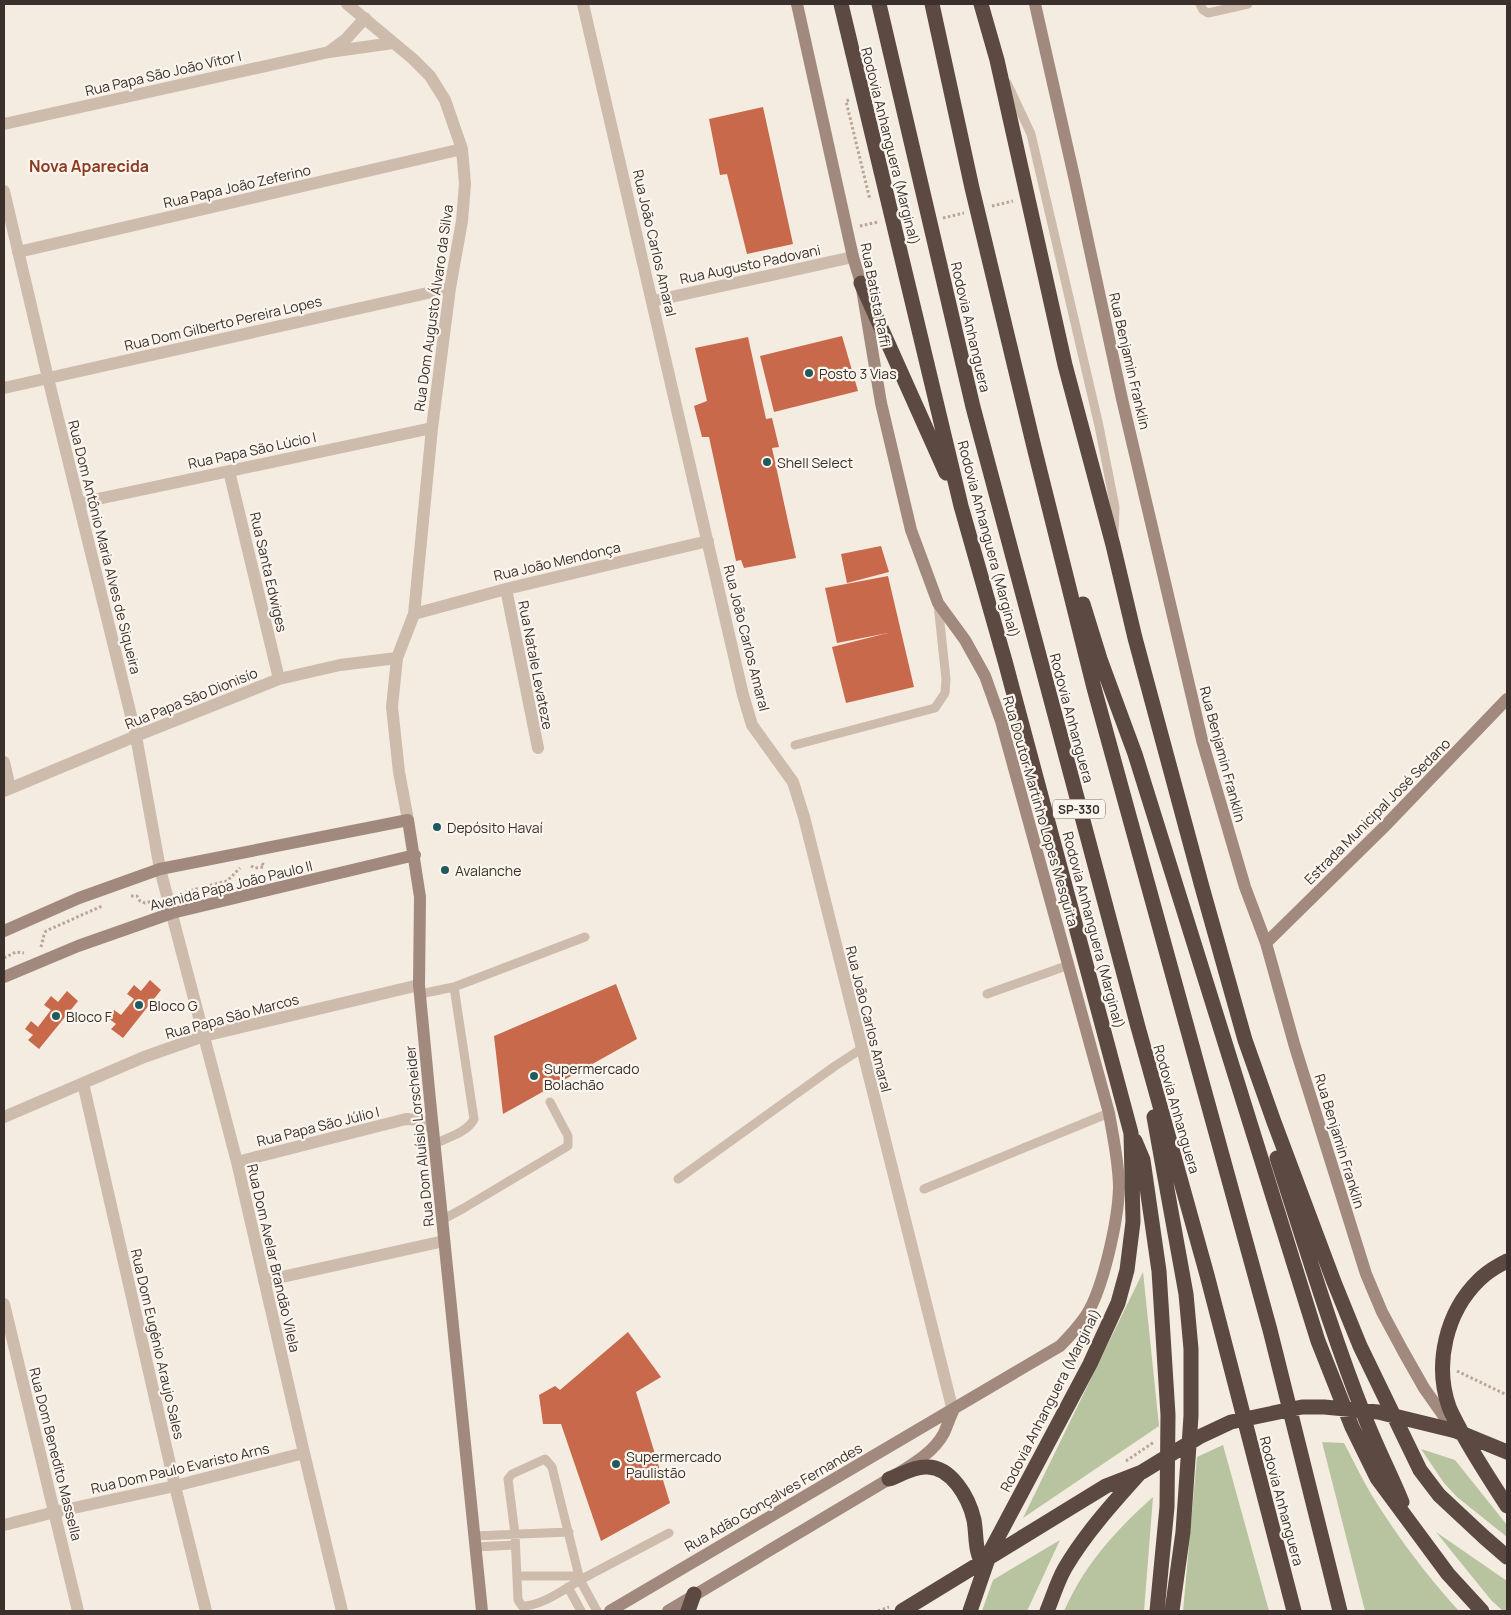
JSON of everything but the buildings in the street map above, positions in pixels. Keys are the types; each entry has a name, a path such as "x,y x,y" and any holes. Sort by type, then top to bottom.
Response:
{"highway":[{"name":"Rodovia Anhanguera (Marginal)","path":"841,4 961,506 1005,661 1131,1133 1134,1222 1127,1270 1118,1304 1090,1364 991,1550 970,1611"},
{"name":"Rodovia Anhanguera","path":"879,4 973,407 1138,1027 1207,1274 1294,1611"},
{"name":"Rodovia Anhanguera","path":"932,4 972,188 1094,688 1270,1330 1340,1611"},
{"path":"981,4 997,60 1065,365 1113,545 1135,638 1245,1040 1334,1282 1360,1346 1420,1470 1439,1495 1507,1557"},
{"path":"861,282 961,506"},
{"path":"1034,447 1100,659 1135,754 1318,1340 1352,1427 1377,1478 1448,1574 1482,1611"},
{"path":"1138,1027 1186,1294 1190,1350 1190,1416 1183,1532 1172,1611"},
{"path":"1245,1040 1247,1059 1256,1094 1330,1320 1364,1417 1388,1468 1409,1523"},
{"path":"1131,1133 1143,1160 1159,1271 1167,1395 1167,1507 1157,1611"},
{"path":"1507,1261 1492,1269 1479,1280 1466,1296 1447,1334 1442,1367 1443,1384 1449,1408 1486,1474 1507,1506"},
{"path":"902,1611 1106,1486 1142,1472 1199,1437 1231,1422 1302,1407 1378,1412 1456,1431 1507,1452"},
{"path":"889,1479 920,1467 928,1466 947,1474 960,1487 968,1501 974,1520 978,1554 985,1568"},
{"path":"1047,1611 1064,1570 1076,1550 1108,1509 1142,1472"},
{"path":"688,1611 694,1594"}],"street":[{"name":"Rua Dom Augusto Álvaro da Silva","path":"347,4 413,59 430,76 446,100 462,149 465,184 462,220 450,288 432,428 414,614 397,658"},
{"name":"Rua João Carlos Amaral","path":"583,4 743,695 752,725 793,782 804,817 953,1410"},
{"name":"Rua Batista Raffi","path":"798,4 853,257 861,282 881,402 911,530 938,602 965,640"},
{"name":"Rua Benjamin Franklin","path":"1035,4 1122,399 1202,740 1245,887 1266,943 1295,1047 1366,1274 1382,1312 1424,1388 1486,1474"},
{"name":"Rua Papa São João Vitor I","path":"329,52 346,39 365,18"},
{"name":"Rua Papa São João Vitor I","path":"4,124 329,52 393,43"},
{"name":"Rua Papa João Zeferino","path":"18,252 462,149"},
{"name":"Rua Dom Antônio Maria Alves de Siqueira","path":"4,190 136,736 160,869 172,913"},
{"name":"Rua Augusto Padovani","path":"653,301 853,257"},
{"name":"Rua Dom Gilberto Pereira Lopes","path":"4,388 450,288"},
{"name":"Rua Papa São Lúcio I","path":"79,503 432,428"},
{"name":"Rua Santa Edwiges","path":"229,471 279,679"},
{"name":"Rua João Mendonça","path":"414,614 506,588 708,541"},
{"name":"Rua Natale Levateze","path":"506,588 538,748"},
{"name":"Rua Doutor Martinho Lopes Mesquita","path":"965,640 985,676 1001,722 1101,1081"},
{"name":"Rua Papa São Dionisío","path":"7,789 279,679 340,665 397,658"},
{"name":"Rua Dom Aluísio Lorscheider","path":"397,658 392,707 399,772 420,897 420,990 482,1611"},
{"name":"Estrada Municipal José Sedano","path":"1266,943 1383,828 1507,699"},
{"path":"4,762 7,789"},
{"name":"Avenida Papa João Paulo II","path":"4,931 79,898 160,869 408,820"},
{"name":"Avenida Papa João Paulo II","path":"4,978 78,946 172,913 414,856"},
{"name":"Rua Dom Avelar Brandão Vilela","path":"172,913 237,1162 342,1611"},
{"name":"Rua Papa São Marcos","path":"4,1117 144,1057 204,1036 420,990"},
{"name":"Rua Adão Gonçalves Fernandes","path":"610,1611 1060,1346 1086,1316 1098,1291 1116,1215 1119,1188 1117,1165 1109,1113 1101,1081"},
{"name":"Rua Dom Eugênio Araujo Sales","path":"84,1083 175,1486 206,1611"},
{"name":"Rua Papa São Júlio I","path":"406,1120 419,1112 430,1100"},
{"name":"Rua Papa São Júlio I","path":"237,1162 406,1120 418,1119 424,1121 433,1129"},
{"path":"264,1281 444,1241"},
{"name":"Rua Dom Benedito Massella","path":"4,1304 78,1611"},
{"path":"668,1611 889,1479 919,1459 934,1446 943,1434 953,1410"},
{"name":"Rua Dom Paulo Evaristo Arns","path":"4,1524 175,1486 304,1453"}],"lane":[{"path":"1200,4 1208,14 1248,4"},
{"path":"795,745 935,708 945,694 946,679 938,602"},
{"path":"420,990 454,987 585,937"},
{"path":"987,994 1069,966"},
{"path":"434,1144 471,1124 474,1119 454,987"},
{"path":"678,1178 861,1049"},
{"path":"442,1220 568,1146 568,1136 550,1102"},
{"path":"924,1189 1109,1113"},
{"path":"597,1611 580,1578 552,1467 545,1459 512,1474 508,1480 516,1544 518,1600 522,1606 533,1606 568,1587 580,1578 669,1532"},
{"path":"474,1541 515,1534 568,1532"},
{"path":"474,1541 516,1544"},
{"path":"517,1576 580,1578"},
{"path":"568,1587 581,1611"}],"path":[{"name":"Avenida Papa João Paulo II","path":"125,898 136,896 145,903 226,881 239,869 250,866"},
{"path":"39,949 42,946 46,931 100,908 105,903"},
{"path":"4,958 16,952 28,954"},
{"path":"1442,1367 1452,1369 1507,1395"}],"green space":[{"path":"1143,1272 1159,1426 1023,1518"},
{"path":"1322,1442 1344,1443 1360,1475 1391,1525 1412,1555 1459,1611 1365,1611"},
{"path":"1223,1445 1269,1611 1183,1611 1197,1457"},
{"path":"1421,1449 1455,1460 1507,1525 1507,1537 1457,1497 1444,1483"},
{"path":"1153,1497 1144,1611 1064,1611 1079,1581 1097,1555"},
{"path":"1436,1532 1507,1581 1507,1611 1503,1611 1491,1600"},
{"path":"1060,1540 1027,1611 982,1611 993,1580"}],"place":[{"name":"Posto 3 Vias","path":"809,373"},
{"name":"Shell Select","path":"767,462"},
{"name":"Depósito Havaí","path":"437,827"},
{"name":"Avalanche","path":"445,870"},
{"name":"Bloco G","path":"139,1005"},
{"name":"Bloco F","path":"56,1016"},
{"name":"Supermercado Bolachão","path":"534,1076"},
{"name":"Supermercado Paulistão","path":"616,1464"}],"district":[{"name":"Nova Aparecida","path":"89,166"}]}
